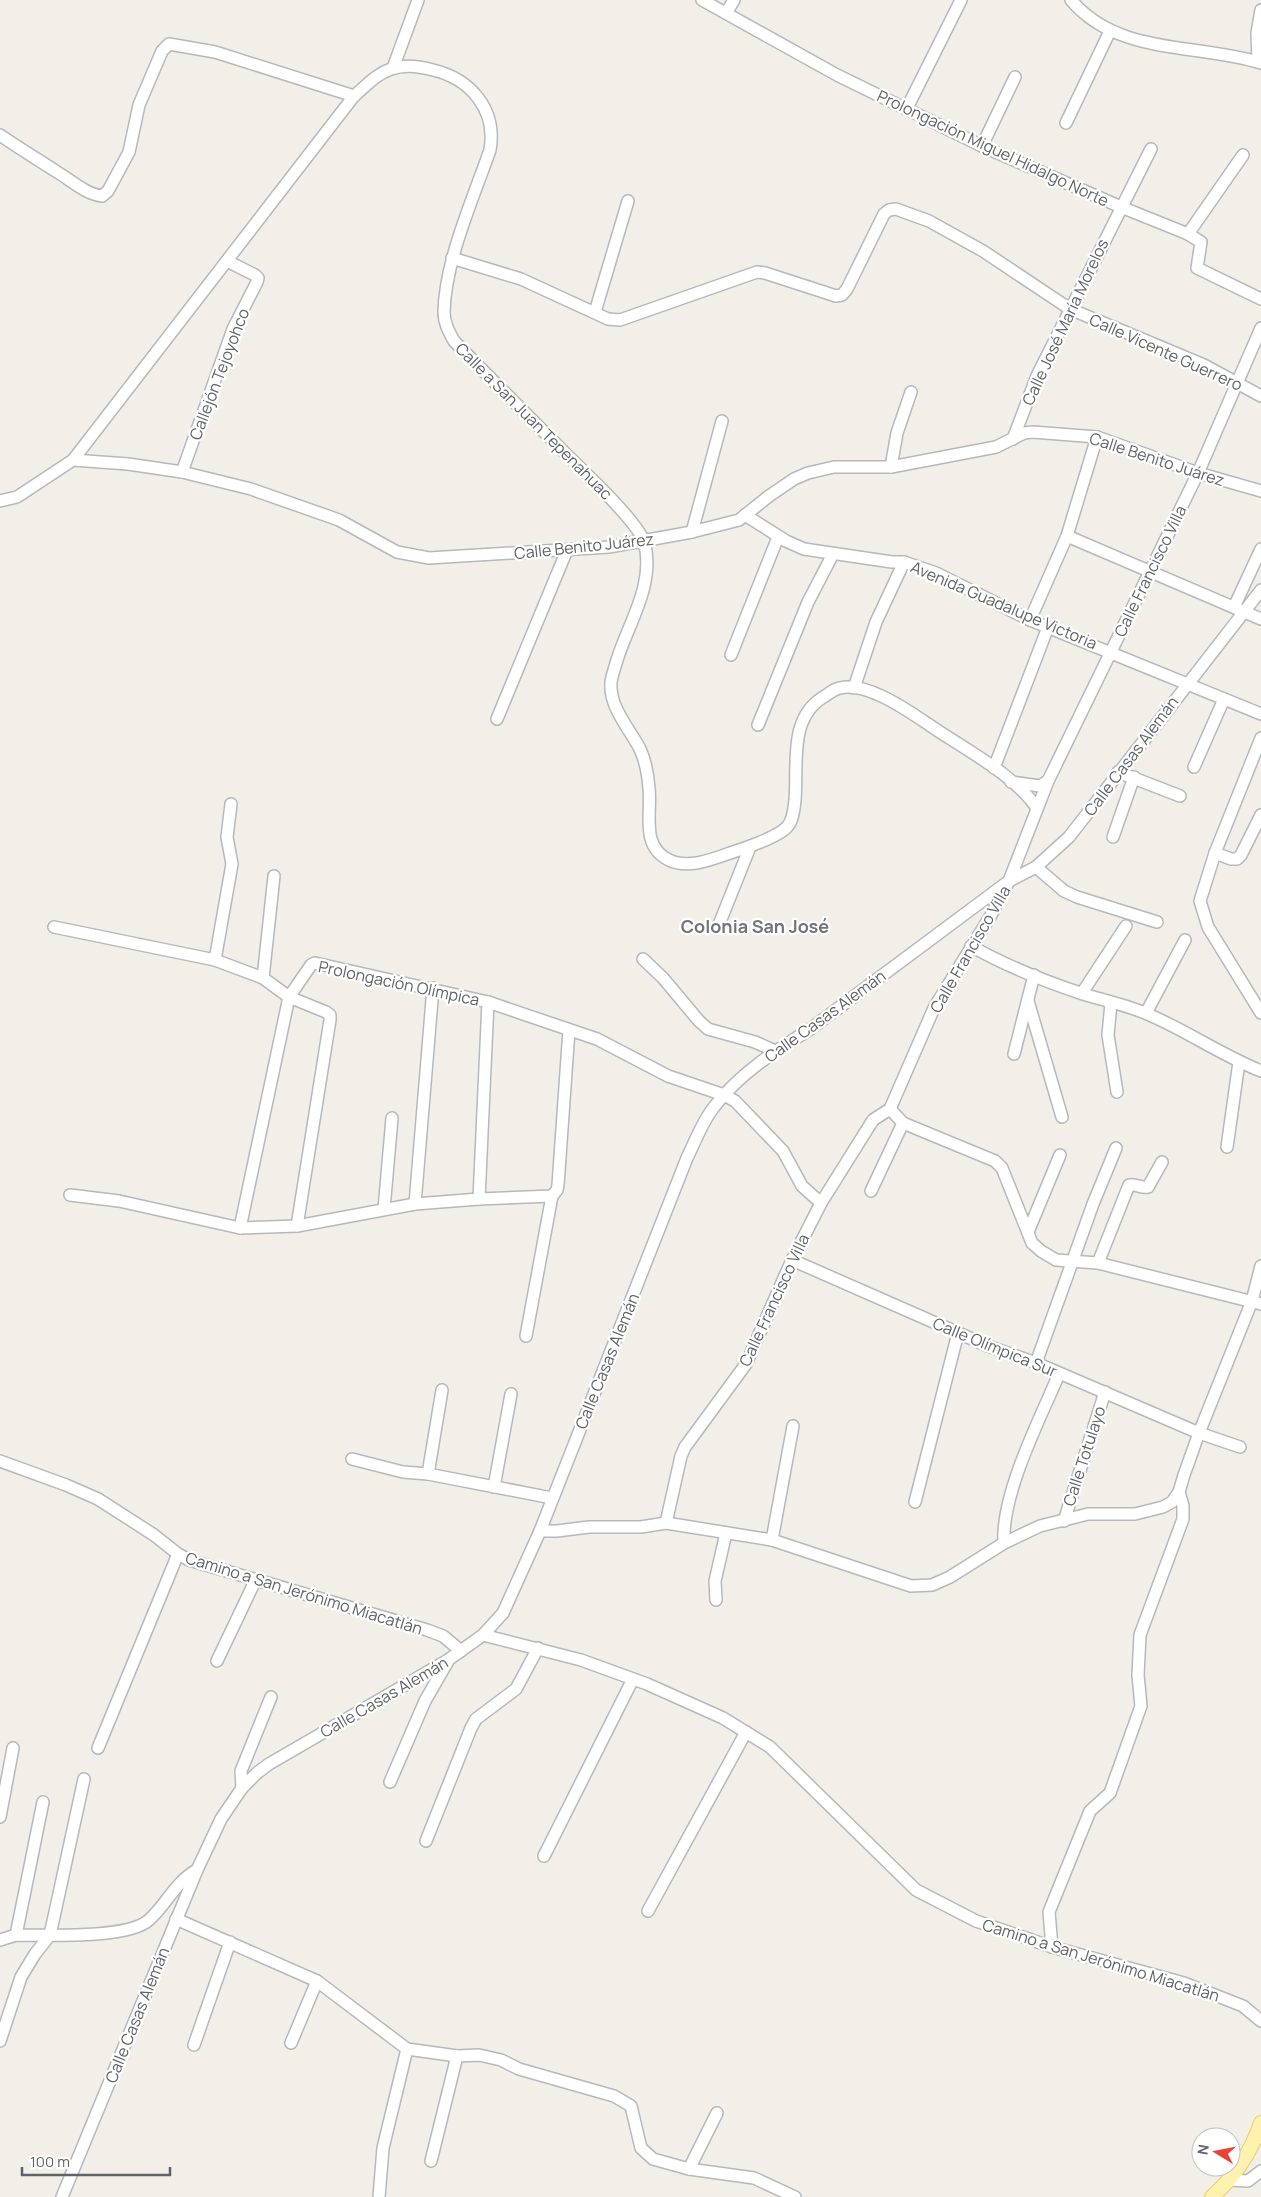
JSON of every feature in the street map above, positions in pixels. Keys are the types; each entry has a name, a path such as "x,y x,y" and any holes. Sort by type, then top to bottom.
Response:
{"main road":[{"path":"1212,2197 1230,2180 1254,2143 1261,2123"}],"street":[{"path":"393,68 418,0"},
{"name":"Prolongación Miguel Hidalgo Norte","path":"702,0 837,75 982,146 1188,234"},
{"path":"726,13 734,0"},
{"path":"906,108 961,0"},
{"path":"1071,0 1082,12 1110,31 1157,45 1259,62 1257,32 1261,10"},
{"path":"1066,123 1110,31"},
{"path":"0,135 28,156 95,195 102,196 108,191 129,152 139,105 162,51 169,44 215,52 354,96"},
{"name":"Calle a San Juan Tepenahuac","path":"0,501 17,497 73,460 354,96 375,77 393,68 419,66 446,73 476,93 490,119 492,137 490,150 452,258 444,312 446,327 454,341 596,482 645,541"},
{"path":"982,146 1015,77"},
{"name":"Calle José María Morelos","path":"1012,439 1037,376 1151,149"},
{"path":"1243,155 1188,234 1201,242 1198,268 1261,299"},
{"path":"452,258 521,279 595,312 628,201"},
{"name":"Calle Vicente Guerrero","path":"595,312 608,319 620,320 757,272 836,296 842,295 847,289 884,214 889,210 896,209 913,214 963,240 1070,309 1180,355 1238,382 1261,396"},
{"name":"Callejón Tejoyohco","path":"182,472 233,329 258,278 227,261"},
{"name":"Calle Francisco Villa","path":"666,1523 681,1456 685,1447 746,1364 792,1260 821,1203 873,1120 890,1109 934,1008 990,918 1009,881 1048,780 1198,473 1261,328"},
{"path":"891,467 897,433 911,392"},
{"path":"692,532 722,421"},
{"name":"Calle Benito Juárez","path":"73,460 128,464 182,472 251,489 339,520 378,543 406,555 429,558 567,550 630,544 692,532 729,524 745,515 794,479 808,473 834,467 891,467 996,447 1033,432 1097,437 1198,473 1261,491"},
{"path":"1030,620 1067,536 1097,437"},
{"name":"Avenida Guadalupe Victoria","path":"745,515 778,536 804,549 892,562 904,562 936,573 1030,620 1111,651 1261,714"},
{"path":"731,655 778,536"},
{"path":"1067,536 1261,618"},
{"path":"645,541 647,563 645,582 637,610 620,651 611,680 614,705 642,752 649,787 649,837 662,856 673,862 691,864 750,847 786,828 791,819 796,781 796,742 798,730 804,718 820,699 837,688 854,688 880,696 911,712 994,768 1031,800 1037,808"},
{"path":"1238,609 1261,549"},
{"path":"497,719 567,550"},
{"path":"758,725 808,602 833,554"},
{"path":"854,688 876,622 904,562"},
{"name":"Calle Casas Alemán","path":"62,2197 197,1870 221,1819 242,1788 269,1764 448,1660 483,1635 503,1613 540,1531 687,1158 712,1108 724,1095 775,1051 809,1030 1009,881 1036,867 1069,837 1187,683 1238,609 1261,590"},
{"path":"994,768 1048,627"},
{"path":"1194,766 1224,698"},
{"path":"1261,738 1215,853 1200,901 1208,927 1261,1013"},
{"path":"1118,772 1180,796"},
{"path":"1113,837 1134,777"},
{"path":"1010,782 1040,786 1048,780"},
{"path":"215,960 232,864 227,836 231,804"},
{"path":"1215,853 1231,859 1237,859 1241,856 1261,815"},
{"path":"718,927 750,847"},
{"path":"1036,867 1064,891 1077,897 1157,922"},
{"path":"263,978 274,876"},
{"path":"1082,993 1126,926"},
{"path":"54,927 215,960 263,978 289,997 330,1015 297,1226"},
{"path":"1146,1013 1185,940"},
{"path":"971,946 999,961 1034,976 1146,1013 1261,1071"},
{"path":"643,959 663,978 708,1029 755,1042 775,1051"},
{"name":"Prolongación Olímpica","path":"289,997 311,965 316,963 433,988 488,1002 597,1039 668,1076 724,1095"},
{"path":"1014,1054 1034,976"},
{"path":"415,1204 433,988"},
{"path":"240,1228 289,997"},
{"path":"1028,1001 1062,1117"},
{"path":"479,1199 488,1002"},
{"path":"1112,1002 1108,1035 1117,1092"},
{"path":"526,1336 552,1196 557,1190 558,1185 569,1030"},
{"path":"1228,1148 1240,1062"},
{"path":"724,1095 735,1102 783,1151 802,1186 821,1203"},
{"path":"890,1109 903,1122 995,1161 1002,1168 1032,1243 1056,1260 1098,1263 1257,1302"},
{"path":"384,1209 392,1118"},
{"path":"872,1191 903,1122"},
{"path":"1036,1364 1093,1204 1116,1148"},
{"path":"1028,1232 1060,1155"},
{"path":"1098,1263 1129,1185 1148,1187 1162,1162"},
{"path":"70,1195 119,1201 240,1228 297,1226 415,1204 552,1196"},
{"name":"Calle Olímpica Sur","path":"792,1260 958,1333 1105,1392 1199,1433 1240,1447"},
{"path":"540,1531 588,1527 641,1527 666,1523 772,1540 911,1586 932,1585 950,1577 1004,1543 1040,1526 1088,1514 1135,1514 1163,1507 1172,1502 1179,1492 1199,1433 1257,1302 1261,1266"},
{"path":"915,1502 958,1333"},
{"path":"1004,1543 1003,1533 1023,1459 1060,1374"},
{"path":"428,1474 442,1390"},
{"name":"Calle Totulayo","path":"1064,1520 1105,1392"},
{"path":"494,1487 511,1394"},
{"path":"772,1540 793,1426"},
{"path":"352,1459 403,1472 428,1474 552,1498"},
{"name":"Camino a San Jerónimo Miacatlán","path":"0,1461 98,1499 154,1535 178,1554 209,1567 256,1579 426,1630 443,1636 461,1651"},
{"path":"1052,1947 1049,1912 1090,1811 1110,1793 1141,1706 1138,1675 1140,1635 1183,1519 1183,1506 1179,1492"},
{"path":"716,1600 716,1575 726,1533"},
{"path":"98,1748 178,1554"},
{"path":"217,1660 256,1579"},
{"name":"Camino a San Jerónimo Miacatlán","path":"483,1635 581,1660 633,1679 723,1718 770,1747 916,1890 976,1921 1052,1947 1184,1983 1243,2006 1261,2021"},
{"path":"426,1841 470,1728 476,1719 516,1689 538,1648"},
{"path":"390,1782 425,1701 448,1660"},
{"path":"544,1856 633,1679"},
{"path":"242,1788 241,1771 271,1697"},
{"path":"648,1911 746,1732"},
{"path":"0,1817 13,1748"},
{"path":"0,2041 21,1977 35,1954 50,1935 84,1779"},
{"path":"16,1935 43,1802"},
{"path":"0,1940 16,1935 126,1931 149,1920 180,1882 197,1870"},
{"path":"176,1919 317,1981 407,2049 457,2056 479,2055 501,2060 519,2068 614,2096 631,2106 641,2148 653,2159 689,2169 754,2178 795,2197"},
{"path":"194,2045 230,1942"},
{"path":"291,2043 317,1981"},
{"path":"379,2197 383,2148 407,2049"},
{"path":"431,2161 457,2056"},
{"path":"689,2169 717,2113"},
{"path":"1230,2180 1248,2181 1261,2171"}],"district":[{"name":"Colonia San José","path":"755,926"}]}
